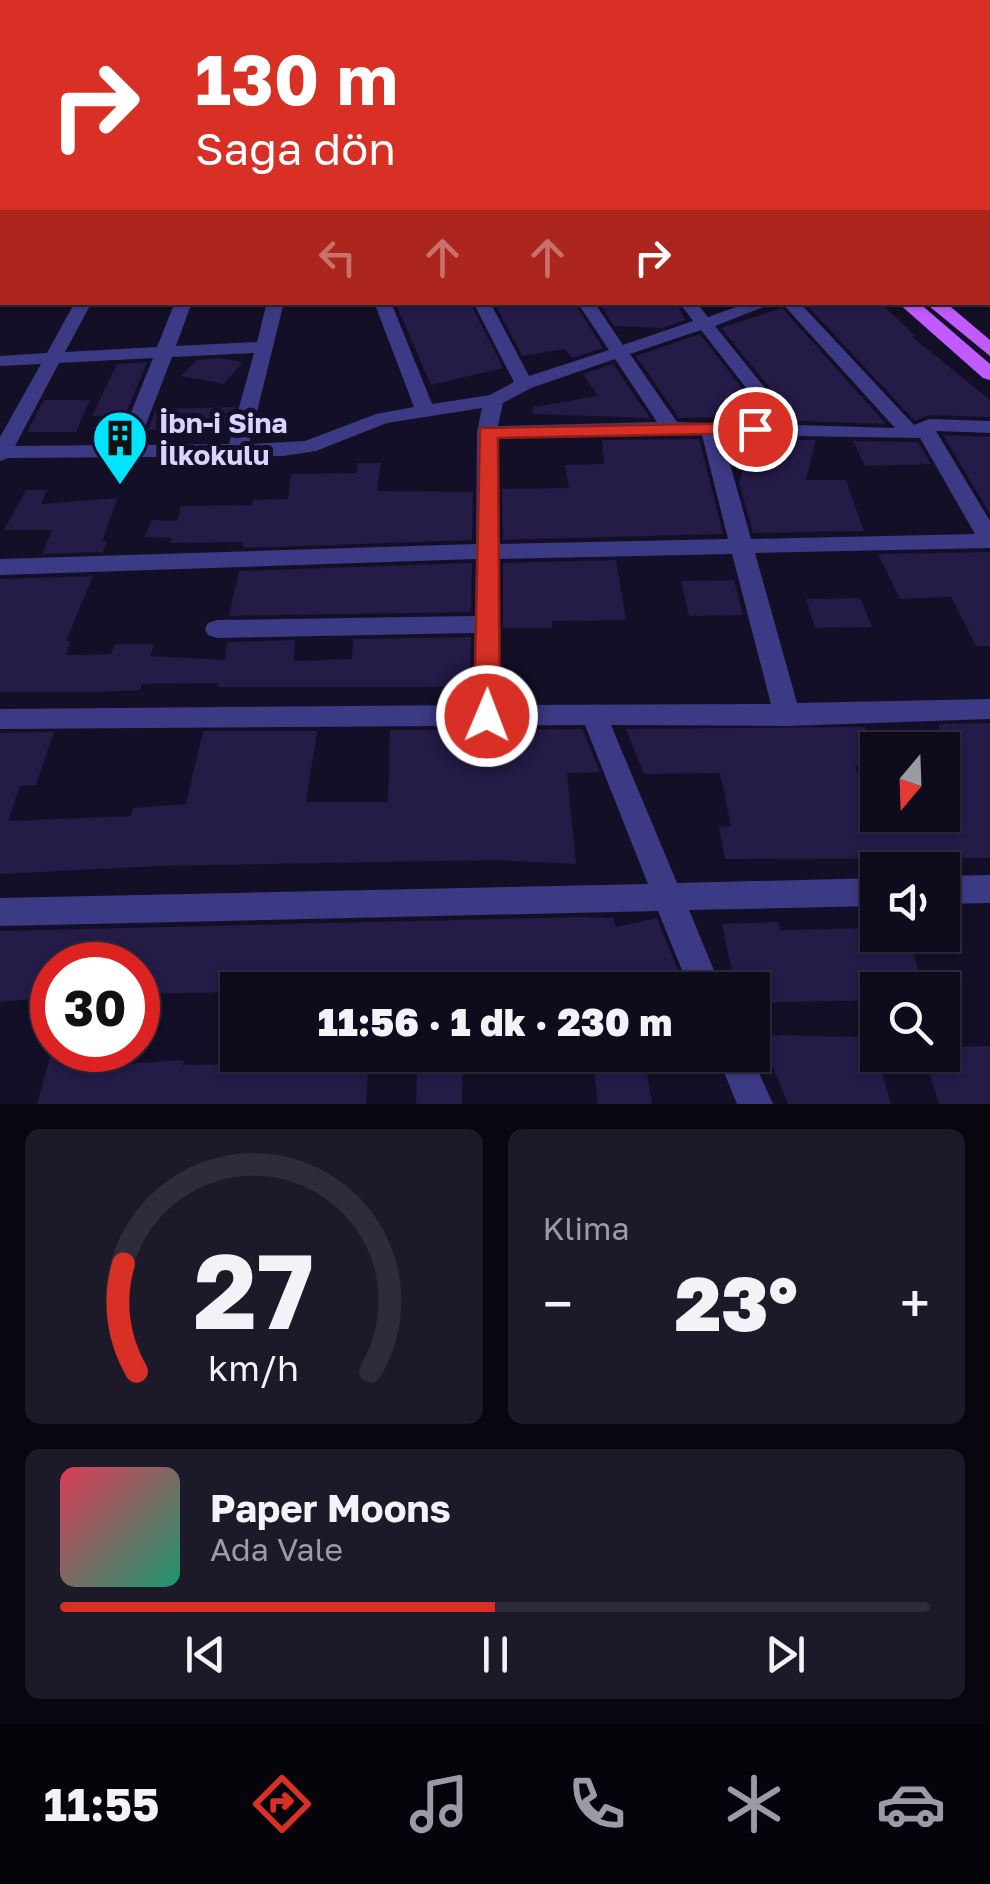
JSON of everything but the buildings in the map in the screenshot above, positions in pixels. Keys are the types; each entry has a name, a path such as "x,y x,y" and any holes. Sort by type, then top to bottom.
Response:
{"main road":[{"path":"910,305 990,374"},
{"path":"938,305 990,350"}],"street":[{"path":"1,453 82,305"},
{"path":"126,451 183,305"},
{"path":"237,453 275,305"},
{"path":"383,305 425,410"},
{"path":"482,305 524,384"},
{"path":"587,305 671,428"},
{"path":"689,305 790,430"},
{"path":"1,453 237,453 309,447 383,418 496,400 524,384 759,305"},
{"path":"792,305 917,430 990,540"},
{"path":"0,361 265,347"},
{"path":"487,716 488,416 496,400"},
{"path":"488,432 990,427"},
{"path":"710,429 787,716"},
{"path":"0,567 490,550 990,540"},
{"path":"217,629 489,624"},
{"path":"0,719 595,718 990,709"},
{"path":"595,718 698,972"},
{"path":"960,890 990,889"},
{"path":"0,912 860,893"},
{"path":"741,1072 755,1104"}],"place":[{"name":"İbn-i Sina İlkokulu","path":"120,487"}],"route":[{"path":"487,716 488,432 755,429"}]}
